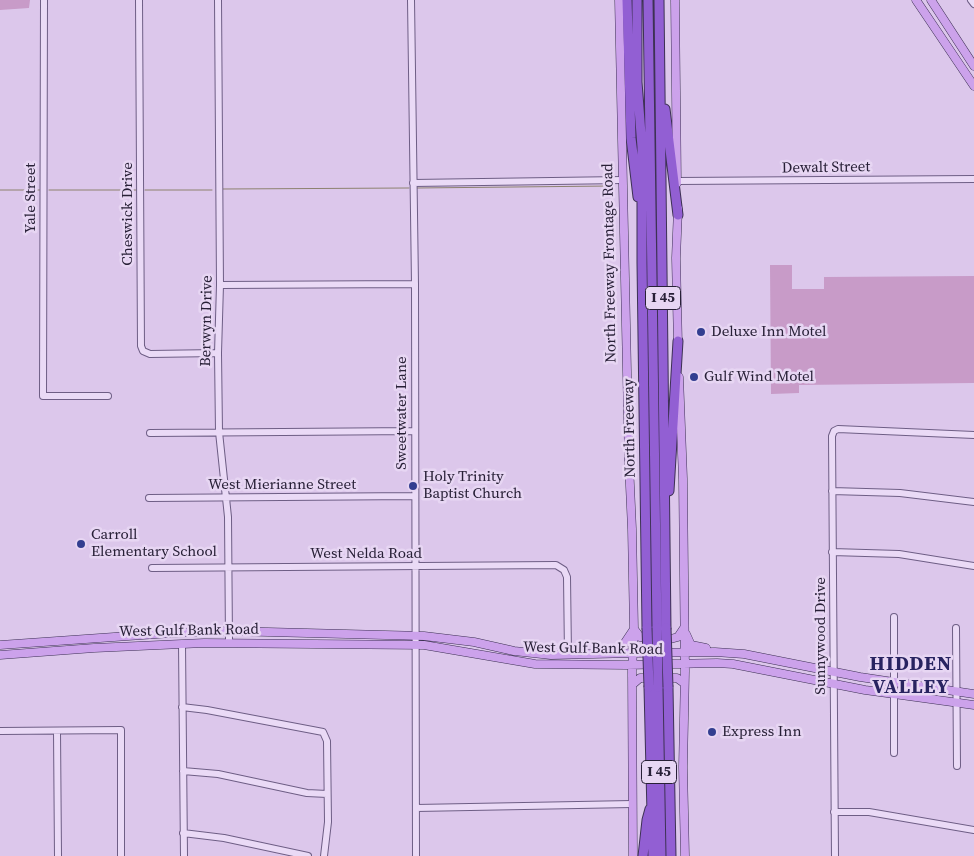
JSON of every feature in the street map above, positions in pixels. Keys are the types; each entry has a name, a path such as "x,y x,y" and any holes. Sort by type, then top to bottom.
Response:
{"highway":[{"path":"628,0 631,138 636,191 642,215"},
{"name":"North Freeway","path":"637,0 637,82 642,147 642,263 653,687 660,856"},
{"name":"North Freeway","path":"648,0 652,628"},
{"name":"I 45","path":"659,0 665,427 664,534 671,856"},
{"path":"659,62 678,215"},
{"path":"664,534 671,480 678,341"},
{"name":"North Freeway","path":"653,687 653,856"},
{"path":"670,781 677,856"},
{"path":"643,856 647,820 652,802"}],"main road":[{"name":"North Freeway Frontage Road","path":"619,0 634,629 632,684 634,734 633,856"},
{"path":"675,0 678,181 676,258 683,479 685,856"},
{"path":"916,0 974,84"},
{"path":"931,0 974,66"},
{"path":"609,664 612,653 624,644 634,629 640,637 663,641 678,637 684,627"},
{"path":"684,627 687,640 691,645 707,648 715,652"},
{"name":"West Gulf Bank Road","path":"0,645 171,633 229,631 474,642 532,653 568,655 715,652 757,656 895,683 974,694"},
{"name":"West Gulf Bank Road","path":"0,655 94,648 229,642 416,640 534,664 717,663 756,668 895,694 974,705"},
{"path":"756,668 757,656"},
{"path":"632,684 640,678 677,678 684,684"}],"street":[{"name":"Yale Street","path":"44,0 44,396 108,396"},
{"name":"Cheswick Drive","path":"139,0 141,346 143,351 150,354 218,353"},
{"name":"Berwyn Drive","path":"218,0 219,432 227,498 229,642"},
{"name":"Sweetwater Lane","path":"411,0 415,284 416,856"},
{"path":"971,0 974,4"},
{"name":"Dewalt Street","path":"678,181 974,178"},
{"path":"413,183 622,180"},
{"path":"220,285 415,284"},
{"name":"Sunnywood Drive","path":"835,856 832,436 834,431 838,429 974,435"},
{"path":"150,433 415,431"},
{"path":"832,491 900,493 974,502"},
{"name":"West Mierianne Street","path":"149,498 416,496"},
{"path":"832,552 899,554 974,566"},
{"name":"West Nelda Road","path":"152,568 552,564 564,570 567,584 568,655"},
{"path":"894,617 894,753"},
{"path":"956,628 957,766"},
{"path":"182,644 184,856"},
{"path":"182,707 323,732 327,741 327,838 324,856"},
{"path":"0,731 120,730 121,856"},
{"path":"57,731 58,856"},
{"path":"183,770 218,774 308,793 327,794"},
{"path":"416,808 632,804"},
{"path":"834,812 869,812 974,830"},
{"path":"183,832 224,838 308,856"}],"shaded area":[{"path":"0,0 30,0 29,8 0,10"},
{"path":"770,265 792,265 792,289 824,289 824,277 974,276 974,383 799,385 799,393 771,394"}],"waterway":[{"path":"417,188 611,186"},
{"path":"223,189 409,188"},
{"path":"0,190 40,190"},
{"path":"49,190 136,190"},
{"path":"145,190 212,190"}],"place":[{"name":"Deluxe Inn Motel","path":"701,332"},
{"name":"Gulf Wind Motel","path":"694,377"},
{"name":"Holy Trinity Baptist Church","path":"413,486"},
{"name":"Carroll Elementary School","path":"81,544"},
{"name":"Express Inn","path":"712,732"}],"district":[{"name":"HIDDEN VALLEY","path":"911,676"}]}
